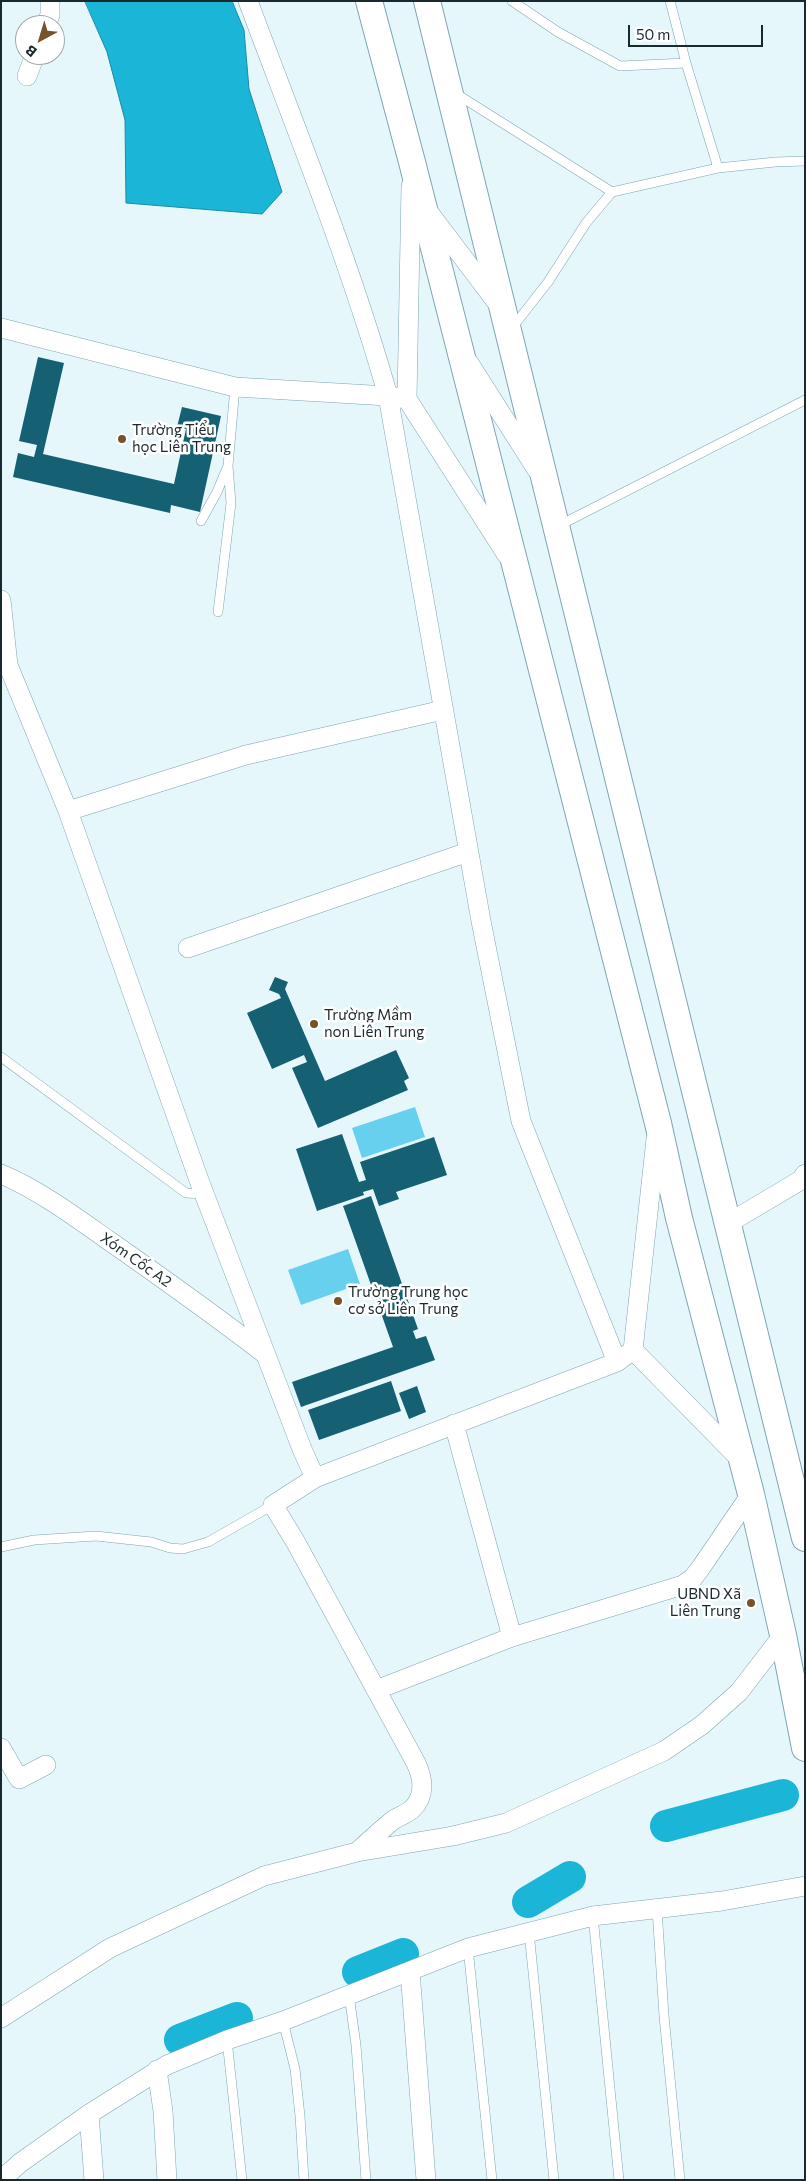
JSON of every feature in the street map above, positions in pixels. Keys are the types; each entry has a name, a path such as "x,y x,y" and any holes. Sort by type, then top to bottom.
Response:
{"main road":[{"path":"369,1 658,1123 679,1218 751,1494 783,1635 805,1748"},
{"path":"427,1 507,334 805,1538"}],"street":[{"path":"50,1 50,15"},
{"path":"248,1 332,224 372,340 388,396 468,852 521,1121 617,1362"},
{"path":"27,76 31,65"},
{"path":"412,162 407,399 514,567"},
{"path":"422,203 501,308"},
{"path":"1,328 235,386 388,396 407,399"},
{"path":"459,346 543,480"},
{"path":"1,600 5,667 68,811 204,1194 315,1478"},
{"path":"68,811 246,756 443,710"},
{"path":"188,948 468,852"},
{"path":"357,1852 394,1819 411,1810 420,1799 422,1786 418,1768 295,1541 273,1505 315,1478 617,1362 633,1350 658,1123"},
{"name":"Xóm Cốc A2","path":"1,1174 53,1202 97,1232 203,1306 266,1355"},
{"path":"727,1224 803,1179"},
{"path":"633,1350 741,1460"},
{"path":"454,1424 512,1637"},
{"path":"376,1690 512,1637 683,1585 693,1578 702,1566 751,1494"},
{"path":"1,2018 110,1948 264,1876 357,1852 453,1836 506,1823 664,1751 702,1725 739,1692 783,1635"},
{"path":"1,1748 19,1779 46,1766"},
{"path":"1,2180 89,2114 157,2070 227,2040 283,2021 468,1948 528,1931 593,1916 722,1901 805,1886"},
{"path":"410,1971 426,2180"},
{"path":"157,2070 163,2110 167,2180"},
{"path":"89,2114 94,2180"}],"lane":[{"path":"512,1 558,32 620,66 686,63"},
{"path":"670,1 686,63 718,168"},
{"path":"449,90 612,192"},
{"path":"507,334 548,282 586,223 612,192 718,168 775,162 805,162"},
{"path":"218,612 231,503 228,466 235,386"},
{"path":"555,527 805,400"},
{"path":"201,520 217,492 228,466"},
{"path":"1,1057 186,1193 204,1194"},
{"path":"1,1547 34,1540 96,1536 151,1542 170,1548 183,1549 208,1542 273,1505"},
{"path":"657,1909 664,2016 680,2180"},
{"path":"593,1916 619,2180"},
{"path":"528,1931 554,2180"},
{"path":"468,1948 492,2180"},
{"path":"349,1995 356,2045 366,2180"},
{"path":"283,2021 295,2069 304,2180"},
{"path":"227,2040 242,2180"}],"shaded area":[{"path":"85,1 232,1 244,30 249,89 282,192 262,214 126,203 125,120 107,52"},
{"path":"415,1107 425,1137 362,1158 352,1128"},
{"path":"348,1249 360,1284 301,1305 288,1270"}],"building":[{"path":"38,357 64,363 43,454 174,484 186,429 177,427 182,407 221,416 200,512 171,505 170,513 13,477 18,453 34,457 37,445 19,441"},
{"path":"275,977 288,982 285,989 325,1081 396,1050 409,1078 404,1081 408,1090 318,1128 292,1068 307,1062 304,1055 272,1069 247,1013 281,998 279,994 269,990"},
{"path":"342,1134 359,1182 366,1180 360,1162 434,1137 447,1175 396,1192 399,1199 379,1206 373,1189 363,1192 364,1195 317,1211 296,1149"},
{"path":"371,1196 418,1329 413,1331 416,1339 426,1336 435,1360 301,1407 292,1382 393,1347 343,1206"},
{"path":"391,1381 401,1411 319,1440 308,1410"},
{"path":"417,1386 426,1412 409,1419 399,1393"}],"waterway":[{"path":"666,1826 783,1795"},
{"path":"528,1902 570,1877"},
{"path":"358,1972 403,1954"},
{"path":"180,2040 237,2018"}],"place":[{"name":"Trường Tiểu học Liên Trung","path":"122,439"},
{"name":"Trường Mầm non Liên Trung","path":"314,1024"},
{"name":"Trường Trung học cơ sở Liên Trung","path":"338,1301"},
{"name":"UBND Xã Liên Trung","path":"751,1603"}]}
